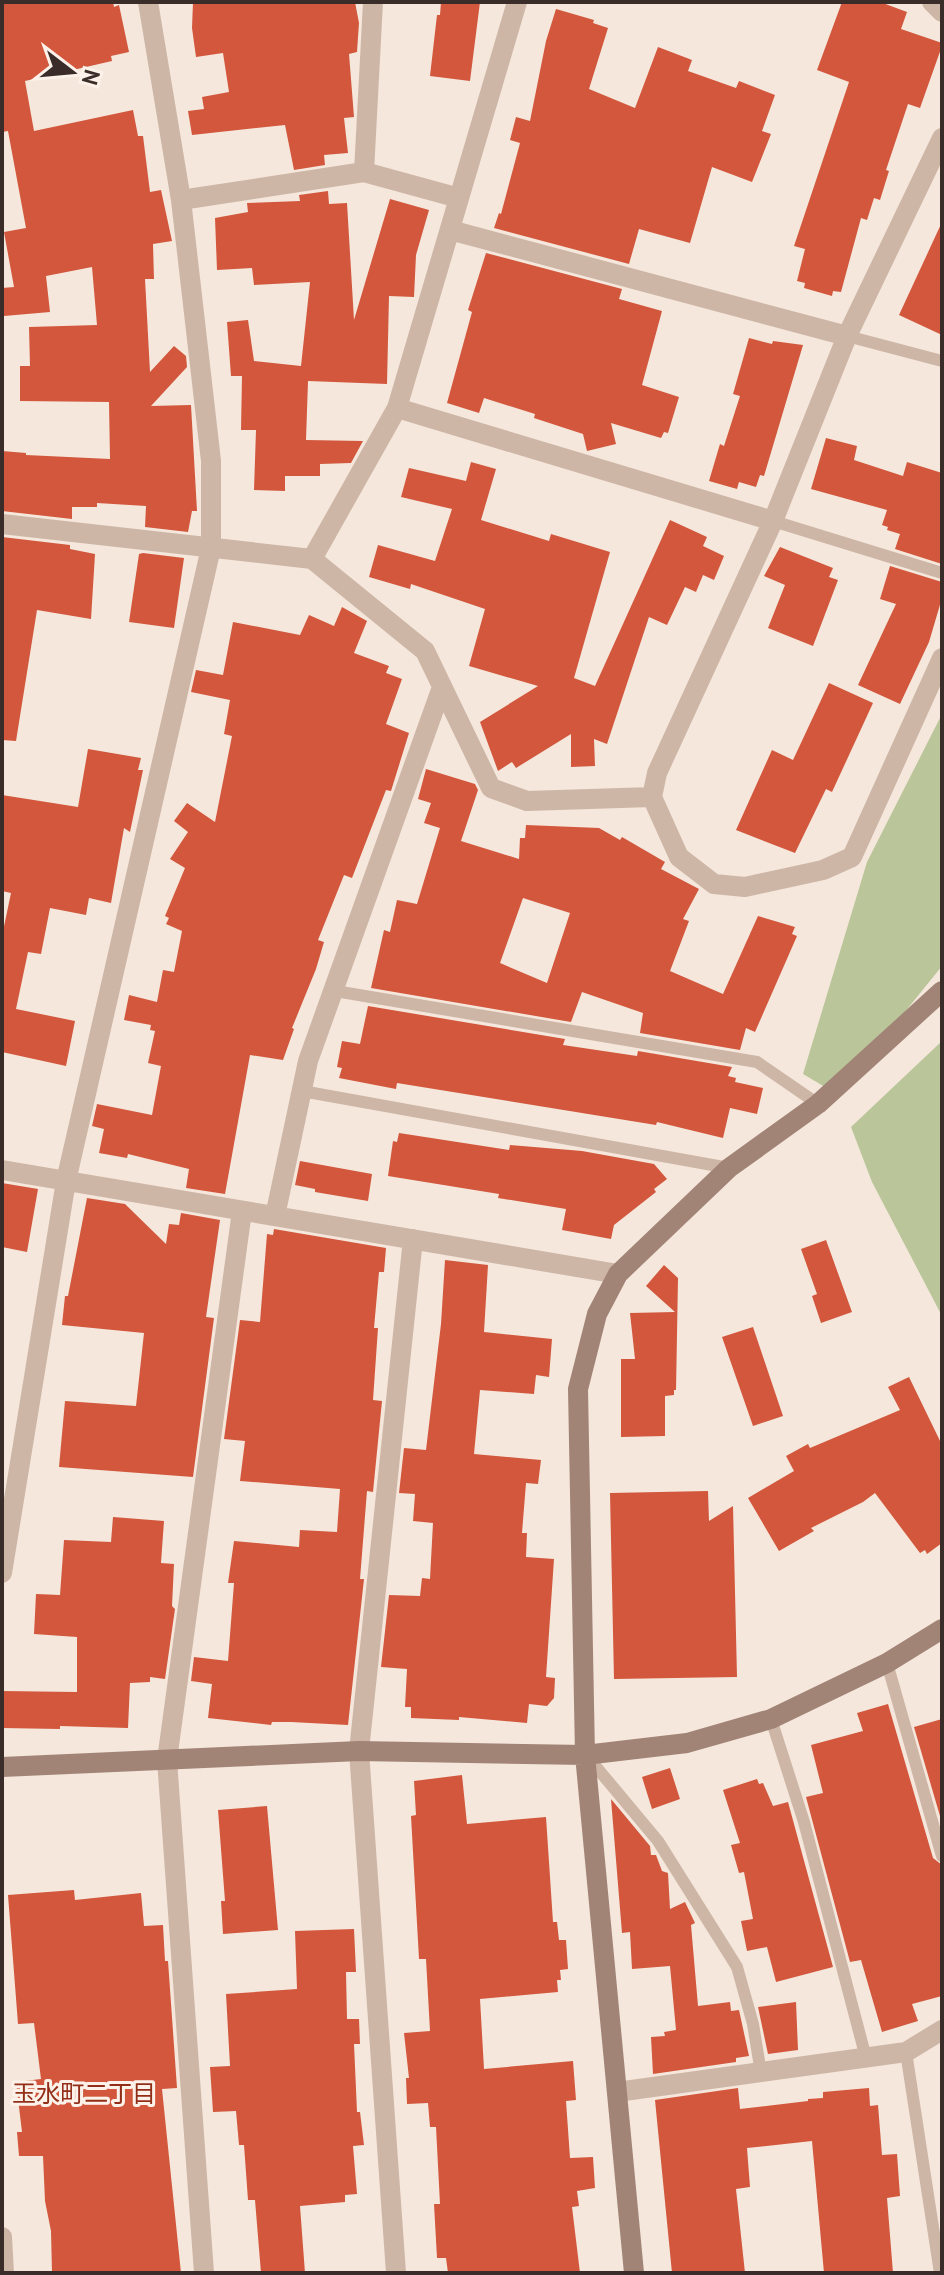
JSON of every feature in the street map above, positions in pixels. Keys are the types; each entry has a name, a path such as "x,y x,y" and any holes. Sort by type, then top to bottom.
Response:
{"street":[{"path":"2,1573 66,1181 211,548 211,461 181,200 148,2"},
{"path":"364,172 373,2"},
{"path":"312,559 397,408 517,2"},
{"path":"932,2 942,12"},
{"path":"942,138 847,336 773,521 657,773 652,797 679,857 714,884 745,887 823,870 852,857 942,658"},
{"path":"181,200 364,172 459,198"},
{"path":"450,230 847,336"},
{"path":"397,408 773,521"},
{"path":"2,524 312,559 425,651 491,788 527,801 652,797"},
{"path":"275,1216 308,1061 442,687"},
{"path":"634,2273 585,1755 578,1389 597,1314 618,1274 729,1168 818,1104 942,991"},
{"path":"2,1170 618,1274"},
{"path":"204,2273 167,1760 242,1211"},
{"path":"396,2273 359,1751 413,1239"},
{"path":"2,1767 359,1751 585,1755 687,1743 771,1719 887,1663 942,1629"},
{"path":"617,2092 906,2052 942,2030"},
{"path":"2,2237 4,2273"}],"lane":[{"path":"847,336 942,361"},
{"path":"773,521 942,573"},
{"path":"335,991 757,1062 818,1104"},
{"path":"302,1091 729,1168"},
{"path":"887,1663 942,1856"},
{"path":"771,1719 804,1822 866,2058"},
{"path":"585,1755 658,1841 737,1967 753,2024 761,2073"},
{"path":"906,2052 940,2273"}],"green space":[{"path":"942,714 942,966 900,1018 825,1087 803,1074 867,862"},
{"path":"942,1041 942,1316 872,1182 851,1127"}],"building":[{"path":"2,2 113,2 114,7 119,5 129,52 111,56 112,61 25,81 34,131 133,110 138,136 143,136 150,192 161,190 172,241 153,244 154,279 145,279 150,372 174,346 186,356 187,367 151,406 191,405 197,511 192,511 188,532 145,527 146,506 97,503 97,507 72,507 72,519 2,511 2,451 110,459 109,402 20,401 20,366 30,366 29,327 97,325 92,267 46,276 50,312 4,316 2,288 14,287 4,232 26,228 8,131 2,132"},
{"path":"193,2 355,2 359,23 357,52 349,54 354,117 344,118 348,153 324,155 325,165 294,170 285,125 192,135 188,111 204,109 202,97 229,92 223,53 196,57 192,28"},
{"path":"441,2 480,2 470,81 430,76"},
{"path":"842,2 880,2 907,12 901,29 942,43 942,46 920,108 908,104 886,170 889,171 880,200 874,198 867,220 861,218 841,292 833,291 832,296 804,288 805,283 797,281 805,249 794,246 849,82 817,70"},
{"path":"556,9 594,20 593,23 608,28 589,89 635,108 658,47 692,60 688,71 736,88 739,81 775,95 762,131 771,134 752,182 712,167 690,243 639,229 629,264 494,228 501,214 520,143 510,140 516,117 530,121 546,41"},
{"path":"328,191 329,204 347,203 354,320 390,199 429,210 416,255 414,297 389,296 387,384 308,381 306,440 363,441 351,463 320,464 320,476 285,476 285,491 254,490 256,430 241,430 242,376 231,376 227,322 248,320 254,361 301,366 310,282 254,285 252,268 217,270 215,218 248,212 247,203 300,201 299,195"},
{"path":"942,222 942,335 899,315"},
{"path":"486,253 622,289 619,299 662,311 642,385 679,397 668,433 664,432 661,438 611,423 616,444 587,451 583,434 534,418 535,414 484,398 479,413 447,403 472,312 468,310"},
{"path":"749,338 772,344 773,341 803,345 764,476 760,475 756,487 739,482 737,489 709,481 740,396 733,394"},
{"path":"826,438 857,446 854,460 903,476 907,462 942,473 942,564 895,549 900,534 882,525 887,510 811,489"},
{"path":"471,462 496,469 481,520 549,541 551,534 610,552 574,678 595,686 670,520 707,537 703,546 724,556 714,580 703,575 696,592 685,587 667,625 649,617 607,744 594,739 595,766 571,767 571,734 516,768 512,762 498,771 480,722 538,686 469,666 485,609 411,584 410,589 369,577 378,545 435,561 452,509 401,497 409,468 466,481"},
{"path":"2,537 70,545 70,549 95,554 91,619 37,610 16,741 2,740"},
{"path":"780,547 833,568 829,577 838,580 813,646 768,628 785,585 764,576"},
{"path":"139,554 184,558 174,628 129,622"},
{"path":"890,566 942,582 942,598 929,642 900,704 858,685 896,604 880,599"},
{"path":"342,607 367,621 354,653 389,666 386,673 402,679 386,724 409,733 391,791 386,790 352,878 344,875 318,940 324,942 283,1060 250,1055 225,1194 186,1188 189,1169 128,1154 127,1158 99,1153 104,1129 92,1126 97,1104 152,1115 161,1066 148,1063 155,1031 150,1030 151,1025 124,1020 129,995 157,1002 163,970 174,972 182,931 166,924 169,918 165,916 185,868 170,859 188,832 174,821 187,803 215,822 232,736 224,734 230,700 191,692 196,670 223,675 233,622 300,635 309,615 334,626"},
{"path":"829,683 873,703 832,792 826,789 795,853 736,830 772,750 793,760"},
{"path":"88,749 141,758 138,770 143,770 130,832 124,828 111,903 89,898 86,915 50,908 41,954 28,952 16,1009 75,1021 66,1066 2,1052 2,936 11,893 2,891 2,795 78,807"},
{"path":"426,769 475,784 478,790 461,841 519,859 520,838 525,838 526,825 599,828 620,840 622,837 665,862 661,869 699,889 683,919 689,921 670,971 723,994 758,916 795,927 792,934 797,936 755,1032 746,1028 740,1050 640,1033 643,1013 582,992 571,1022 371,988 384,930 390,932 397,900 417,904 440,828 424,823 431,803 418,799","holes":["523,898 570,913 547,983 500,963"]},
{"path":"368,1006 565,1039 563,1045 637,1056 638,1051 732,1067 728,1076 736,1078 735,1082 763,1088 757,1114 730,1108 723,1138 657,1122 656,1125 397,1083 396,1089 339,1078 342,1068 337,1067 342,1041 360,1044"},
{"path":"399,1133 509,1150 510,1145 582,1151 654,1164 667,1179 654,1189 656,1192 614,1225 611,1239 562,1230 566,1209 498,1198 499,1194 388,1176 393,1141 397,1142"},
{"path":"300,1161 372,1174 368,1201 315,1192 315,1189 295,1185"},
{"path":"2,1183 38,1189 27,1252 2,1247"},
{"path":"87,1198 125,1204 166,1244 169,1224 179,1225 181,1213 220,1220 206,1317 214,1318 193,1477 59,1467 65,1401 136,1406 144,1333 62,1325 65,1296 68,1296"},
{"path":"274,1229 386,1248 384,1272 379,1272 374,1328 378,1328 373,1400 382,1401 373,1492 367,1491 360,1579 364,1579 348,1725 272,1722 271,1725 208,1718 212,1684 191,1681 194,1657 228,1661 234,1583 228,1583 234,1541 299,1547 300,1530 337,1532 340,1489 240,1481 245,1441 224,1439 240,1320 260,1322 267,1234 273,1235"},
{"path":"826,1240 852,1312 821,1323 812,1296 817,1294 801,1249"},
{"path":"445,1260 488,1265 484,1332 552,1339 549,1377 536,1375 534,1394 480,1390 474,1454 541,1460 538,1484 526,1483 522,1533 527,1533 526,1557 554,1559 546,1677 555,1678 554,1698 547,1706 529,1704 527,1723 459,1717 459,1720 411,1718 411,1707 405,1707 407,1669 381,1667 389,1595 420,1596 422,1578 430,1579 433,1523 413,1521 415,1494 399,1493 404,1448 426,1450"},
{"path":"664,1265 678,1278 676,1390 674,1395 665,1396 665,1436 621,1437 621,1359 635,1359 630,1313 675,1312 646,1286"},
{"path":"753,1327 783,1416 753,1426 722,1337"},
{"path":"909,1377 942,1445 942,1543 927,1554 925,1550 920,1553 875,1493 811,1528 814,1531 779,1551 748,1498 794,1471 786,1456 808,1444 810,1448 900,1410 888,1387"},
{"path":"708,1491 709,1521 733,1506 737,1677 614,1679 610,1493"},
{"path":"113,1517 164,1521 161,1563 174,1564 172,1606 175,1609 165,1679 150,1677 150,1682 130,1683 128,1728 2,1728 2,1691 77,1692 77,1637 34,1634 36,1594 60,1595 64,1540 111,1542"},
{"path":"888,1704 933,1858 942,1865 942,1996 912,2004 918,2021 882,2032 861,1960 850,1962 806,1797 823,1793 811,1745 863,1731 857,1713"},
{"path":"942,1719 942,1823 914,1727"},
{"path":"670,1768 680,1799 652,1809 642,1777"},
{"path":"462,1775 467,1824 546,1817 553,1922 557,1922 559,1940 566,1940 568,1969 560,1970 558,1992 480,1999 484,2069 573,2061 576,2100 566,2101 570,2158 593,2157 595,2188 577,2191 579,2206 572,2207 580,2273 448,2273 446,2258 437,2258 434,2204 440,2204 436,2127 430,2127 428,2103 407,2104 406,2078 409,2078 404,2033 430,2031 426,1959 419,1959 411,1816 416,1815 414,1781"},
{"path":"757,1779 759,1784 763,1783 773,1806 788,1802 833,1967 776,1982 767,1947 747,1951 741,1921 753,1919 744,1872 739,1873 731,1845 740,1843 723,1790"},
{"path":"611,1799 650,1846 651,1855 656,1855 662,1871 668,1873 670,1909 685,1902 695,1923 691,1925 698,2006 730,2002 731,2011 739,2010 749,2056 736,2058 736,2062 653,2074 651,2037 665,2036 664,2032 676,2030 670,1966 632,1969 630,1932 622,1933"},
{"path":"267,1806 278,1930 223,1934 221,1901 225,1901 218,1810"},
{"path":"74,1890 75,1900 141,1893 144,1926 163,1925 177,2088 162,2089 181,2273 52,2273 43,2156 19,2156 17,2132 22,2132 16,2082 41,2079 34,2023 18,2024 8,1895"},
{"path":"354,1929 356,1972 346,1972 347,2019 359,2019 360,2044 354,2044 357,2112 360,2112 364,2145 353,2146 357,2194 345,2195 345,2202 300,2206 305,2273 261,2273 255,2200 248,2200 244,2145 239,2145 236,2111 213,2112 210,2067 230,2066 226,1994 297,1989 295,1931"},
{"path":"796,2002 798,2050 768,2054 758,2007"},
{"path":"738,2088 740,2109 823,2098 823,2092 869,2088 870,2106 878,2105 882,2155 897,2154 900,2196 887,2198 893,2273 824,2273 812,2141 747,2148 750,2187 736,2189 745,2273 672,2273 655,2100"}],"district":[{"name":"玉水町二丁目","path":"84,2093"}]}
